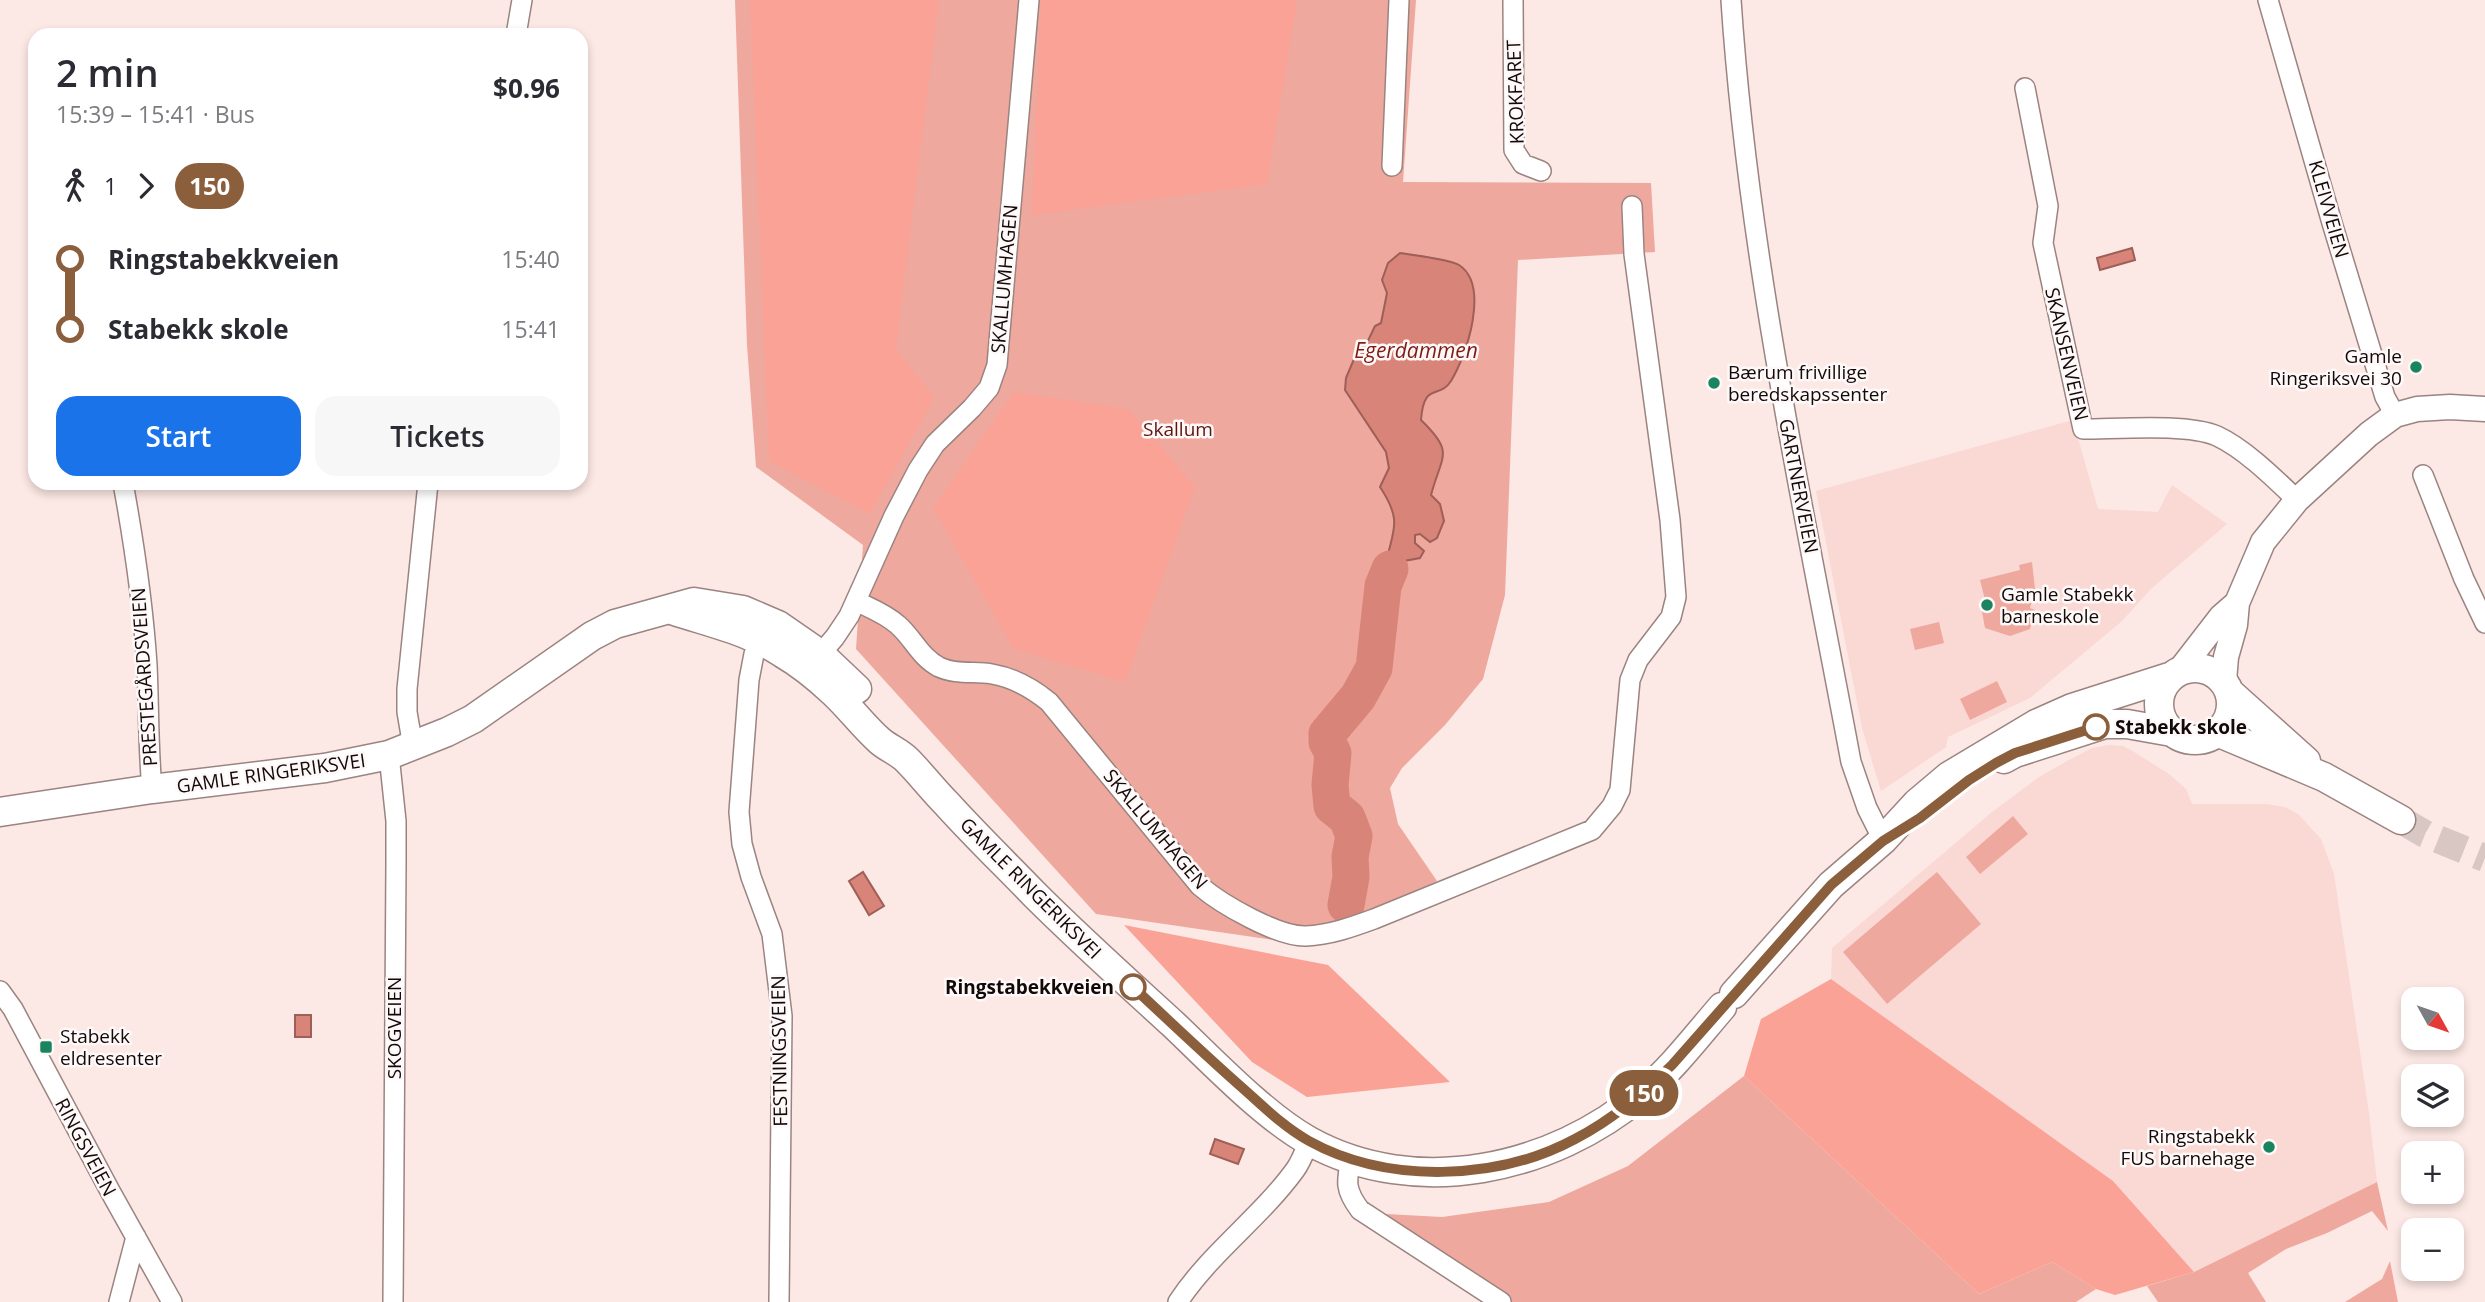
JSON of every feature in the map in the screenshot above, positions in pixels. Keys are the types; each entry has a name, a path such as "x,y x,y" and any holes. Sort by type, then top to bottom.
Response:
{"main road":[{"name":"GAMLE RINGERIKSVEI","path":"0,812 152,789 325,768 401,751 473,719 592,636 615,624 694,602 743,610 778,625 813,662"},
{"name":"GAMLE RINGERIKSVEI","path":"672,610 740,630 813,662 867,699 891,728 905,758 948,806 1066,925 1272,1115 1309,1141 1351,1158 1377,1166 1428,1171 1456,1171 1513,1163 1572,1141 1600,1125 1643,1093 1831,885 1883,841 1917,803 1949,776 2006,740 2072,708 2174,674"},
{"path":"2226,687 2230,713 2217,732 2200,740 2181,737 2172,733 2164,723 2158,700 2162,688 2174,674 2192,667 2204,668 2215,673 2226,687 2323,777"},
{"name":"GAMLE RINGERIKSVEI","path":"1883,841 1920,818 1969,780 2015,753 2105,724 2127,723 2172,733"},
{"path":"2217,732 2323,777 2401,820"}],"street":[{"path":"517,28 522,0"},
{"name":"SKALLUMHAGEN","path":"813,662 835,637 856,601 918,470 935,444 989,388 997,365 1028,0"},
{"path":"1392,166 1399,0"},
{"name":"KROKFARET","path":"1513,0 1514,150 1523,164 1541,171"},
{"name":"GARTNERVEIEN","path":"1731,0 1741,126 1763,291 1851,762 1867,808 1883,841"},
{"name":"KLEIVVEIEN","path":"2268,0 2385,397 2395,415"},
{"name":"SKANSENVEIEN","path":"2025,88 2048,206 2043,243 2083,429 2193,429 2216,435 2276,480 2297,500"},
{"name":"SKALLUMHAGEN","path":"856,601 900,626 923,656 939,667 956,672 992,674 1014,679 1031,687 1049,702 1200,886 1214,898 1282,931 1303,936 1339,931 1592,830 1612,806 1620,790 1630,680 1637,660 1671,617 1676,597 1670,520 1634,254 1632,206"},
{"path":"2226,687 2226,657 2235,625 2237,603 2263,542 2297,500 2369,434 2395,415 2417,409 2485,409"},
{"path":"2423,475 2464,579 2485,623"},
{"name":"PRESTEGÅRDSVEIEN","path":"124,490 141,596 152,789"},
{"name":"SKOGVEIEN","path":"393,1302 396,821 427,490"},
{"path":"2174,674 2221,617 2237,603"},
{"name":"FESTNINGSVEIEN","path":"761,640 754,654 748,680 739,812 742,844 772,934 782,1017 779,1302"},
{"name":"RINGSVEIEN","path":"0,991 13,1009 172,1302"},
{"path":"1178,1302 1189,1285 1268,1204 1296,1168 1309,1141"},
{"path":"1351,1158 1346,1181 1350,1196 1360,1210 1501,1302"},
{"path":"119,1302 136,1237"}],"shaded area":[{"path":"750,0 939,0 896,349 934,398 870,514 769,461"},
{"path":"1041,0 1297,0 1267,184 1032,215"},
{"path":"1014,392 1128,409 1195,487 1125,682 1013,648 933,508"},
{"name":"Gamle Stabekk barneskole","path":"2073,420 2098,509 2158,512 2172,485 2227,524 2152,588 2122,621 2030,698 1948,737 1946,747 1881,791 1862,728 1816,491"},
{"name":"Stabekk skole","path":"2123,746 2169,774 2186,789 2192,804 2266,804 2285,807 2298,814 2321,839 2334,874 2377,1182 2194,1272 2113,1181 1831,979 1832,948 1992,812 2039,777 2092,748"},
{"path":"1124,925 1328,965 1450,1082 1307,1097 1252,1062"},
{"path":"1831,979 2113,1181 2194,1272 2115,1295 2096,1289 2052,1262 1979,1294 1744,1076 1761,1019"}],"green space":[{"name":"Skallum","path":"735,0 1416,0 1403,182 1651,183 1655,252 1518,260 1505,595 1483,679 1445,725 1402,768 1390,788 1398,824 1437,881 1419,891 1340,922 1314,946 1096,914 856,649 863,545 756,467 747,345"},
{"path":"2032,562 2035,589 2030,608 2035,610 2030,629 2010,636 1985,628 1981,606 1985,600 1980,580 2020,570 2019,565"},
{"path":"1939,622 1944,643 1915,650 1910,629"},
{"path":"1997,681 2007,702 1970,720 1960,699"},
{"path":"2013,816 2028,834 1980,874 1966,857"},
{"path":"1937,872 1981,924 1887,1004 1843,952"},
{"path":"1744,1076 1979,1294 2052,1262 2096,1289 2076,1302 1498,1302 1386,1214 1442,1217 1549,1202 1628,1166"},
{"path":"2377,1182 2388,1231 2372,1211 2286,1249 2248,1273 2266,1302 2158,1302 2147,1286 2194,1272"},
{"path":"2390,1261 2398,1302 2345,1302 2382,1279"}],"water":[{"path":"2132,248 2135,260 2100,270 2097,258"},
{"name":"Egerdammen","path":"1400,253 1459,265 1468,275 1473,288 1474,304 1469,338 1457,369 1446,387 1425,400 1421,420 1442,447 1442,462 1431,495 1440,504 1444,521 1437,538 1430,542 1420,534 1415,535 1415,543 1424,551 1420,558 1404,561 1394,570 1385,568 1394,527 1392,509 1380,487 1389,468 1386,452 1345,390 1346,378 1359,347 1365,347 1375,326 1381,323 1387,293 1382,280 1388,263"},
{"path":"863,872 884,906 869,915 849,881"},
{"path":"295,1015 311,1015 311,1037 295,1037"},
{"path":"1215,1139 1244,1149 1238,1164 1210,1154"}],"waterway":[{"path":"1346,905 1354,836 1347,818 1332,806 1330,785 1333,753 1327,742 1327,734 1358,697 1374,668 1383,586 1390,569"}],"tunnel":[{"path":"2401,820 2425,834 2485,858"}],"bus line":[{"name":"150","path":"1133,987 1272,1115 1309,1141 1332,1152 1377,1166 1428,1171 1456,1171 1513,1163 1572,1141 1600,1125 1643,1093 1672,1065 1831,885 1883,841 1996,763 2015,753 2096,727"}],"place":[{"name":"Gamle Ringeriksvei 30","path":"2416,367"},
{"name":"Bærum frivillige beredskapssenter","path":"1714,383"},
{"name":"Gamle Stabekk barneskole","path":"1987,605"},
{"name":"Stabekk skole","path":"2096,727"},
{"name":"Ringstabekkveien","path":"1133,987"},
{"name":"Stabekk eldresenter","path":"46,1047"},
{"name":"Ringstabekk FUS barnehage","path":"2269,1147"}]}
